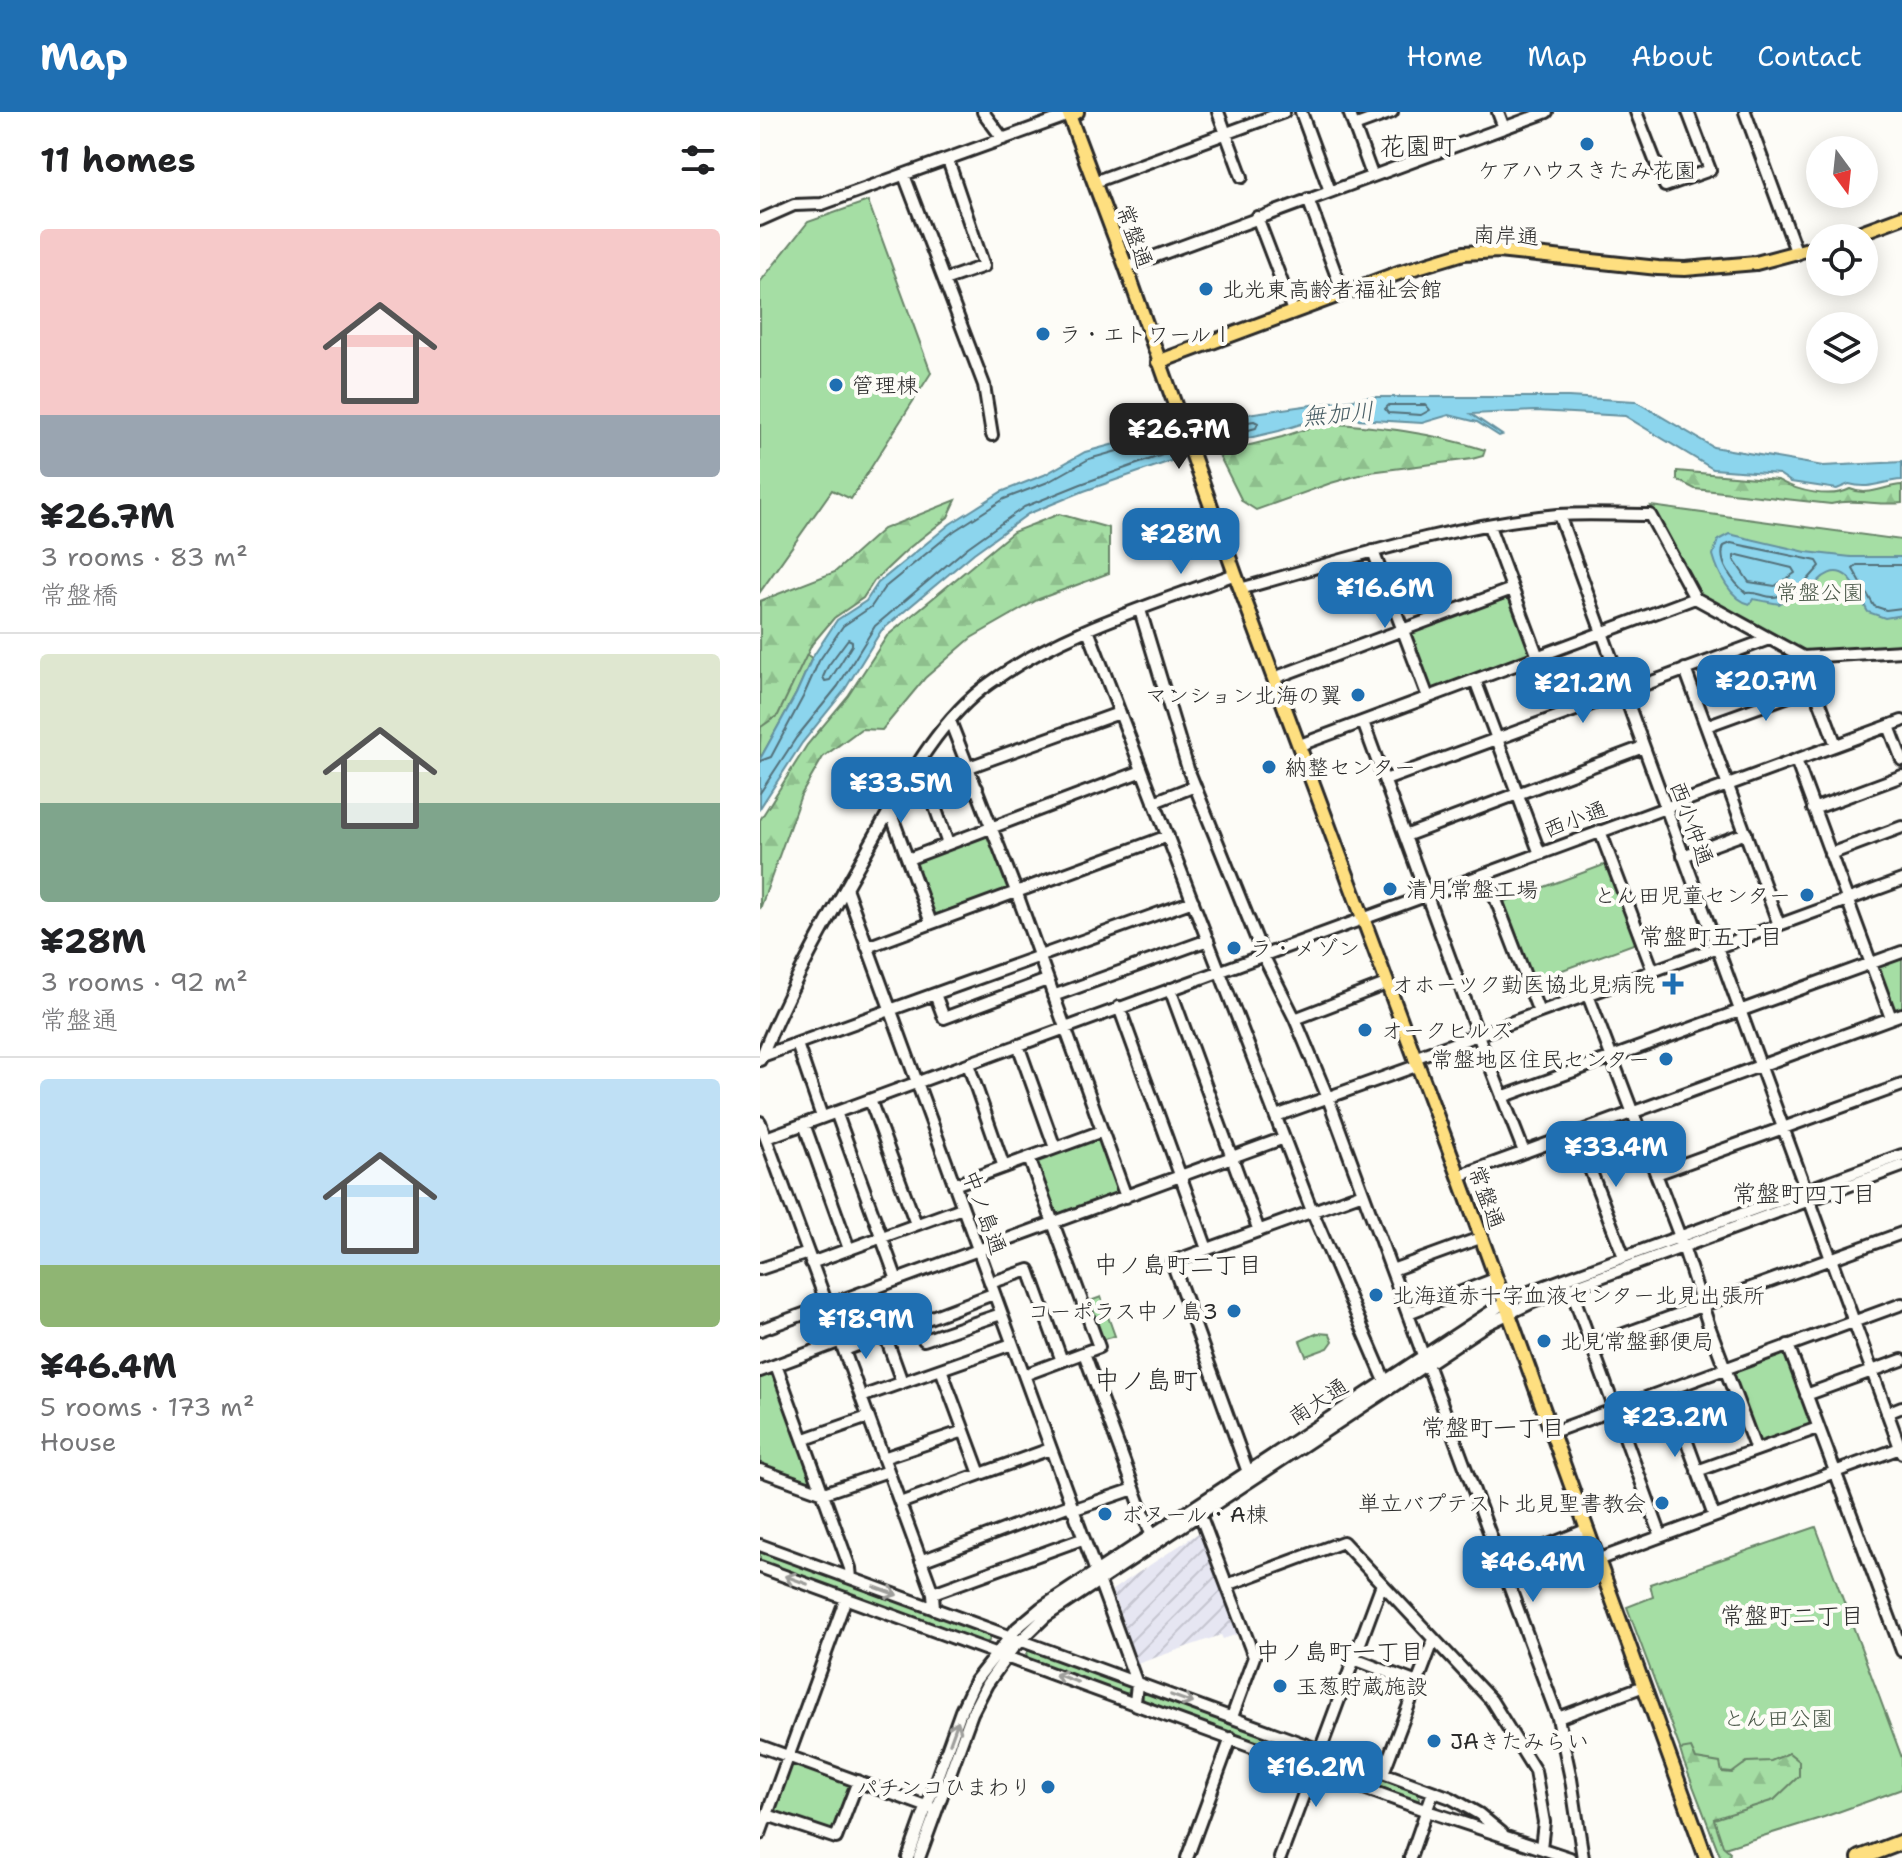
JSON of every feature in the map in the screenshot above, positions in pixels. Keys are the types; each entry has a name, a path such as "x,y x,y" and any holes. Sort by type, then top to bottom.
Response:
{"highway":[{"path":"1860,1858 1902,1842"}],"main road":[{"name":"常盤通","path":"1072,113 1240,589 1459,1176 1706,1858"},
{"path":"1878,226 1902,217"},
{"name":"南岸通","path":"1158,362 1428,263 1482,251 1685,269 1756,263 1806,251"}],"street":[{"path":"983,112 1003,139"},
{"path":"1218,112 1242,177"},
{"path":"1094,182 1284,112"},
{"path":"1301,112 1330,191"},
{"path":"1349,112 1372,175"},
{"path":"1354,126 1392,112"},
{"path":"1498,112 1504,128"},
{"path":"1126,267 1544,112"},
{"path":"1636,112 1665,186 1710,170 1688,112"},
{"path":"1745,112 1797,254"},
{"path":"760,220 794,205 822,204 1072,113"},
{"path":"944,280 984,266 948,160"},
{"path":"904,175 984,385 992,435"},
{"path":"1308,199 1343,293"},
{"path":"1257,217 1293,311"},
{"path":"1240,589 1373,551 1489,526 1559,515 1650,515 1695,598 1769,639 1803,657 1902,651"},
{"name":"西小仲通","path":"1559,515 1901,1451"},
{"path":"1489,526 1538,657"},
{"path":"1373,551 1428,697"},
{"path":"761,1058 796,980 846,888 910,776 950,721 988,684 1030,658 1088,630 1235,574"},
{"path":"1274,678 1512,589"},
{"path":"1300,745 1695,598"},
{"path":"1140,610 1195,786 1263,955 1295,1019 1328,1098 1558,1718 1583,1858"},
{"path":"1088,630 1312,1211 1385,1381"},
{"path":"1385,780 1769,639"},
{"path":"1803,657 1836,745"},
{"path":"1685,669 1779,925"},
{"path":"1475,680 1540,854"},
{"path":"1706,726 1814,687"},
{"path":"969,767 1119,713"},
{"path":"950,721 1016,891 1126,1197"},
{"name":"西小通","path":"1263,955 1902,721"},
{"path":"1363,722 1524,1152"},
{"path":"1889,726 1902,760"},
{"path":"1405,836 1643,747"},
{"path":"1459,1176 1896,1016 1871,964 1796,760"},
{"path":"908,859 1142,771"},
{"path":"1813,809 1902,776"},
{"path":"1154,802 1195,786"},
{"path":"948,844 934,804 977,788"},
{"path":"890,811 931,923"},
{"path":"1830,854 1902,827"},
{"path":"1600,831 1653,971"},
{"path":"1683,856 1746,833"},
{"path":"867,947 1168,836"},
{"path":"1486,874 1539,1012"},
{"path":"1276,1116 1539,1012 1902,880"},
{"name":"中ノ島通","path":"846,888 1137,1684 1135,1702"},
{"path":"761,1058 1193,901"},
{"path":"1053,996 1208,940"},
{"path":"1502,1097 1902,952"},
{"path":"766,1138 1263,955"},
{"path":"935,994 944,1018 1047,980"},
{"path":"1295,1019 1386,984"},
{"path":"1170,989 1259,1231"},
{"path":"1588,995 1756,1450"},
{"path":"1119,1007 1207,1249"},
{"path":"797,1044 822,1117"},
{"path":"1018,1045 1055,1148"},
{"path":"968,1064 1004,1167"},
{"path":"1656,1174 1902,1085"},
{"path":"870,1100 916,1224"},
{"path":"836,1112 897,1280"},
{"path":"760,1122 933,1593 934,1609"},
{"path":"804,1124 849,1249"},
{"path":"954,1185 1102,1131"},
{"path":"1576,1133 1624,1257"},
{"path":"760,1330 1284,1138"},
{"name":"南大通","path":"1506,1308 1571,1289 1681,1241 1902,1155"},
{"path":"1024,1375 1099,1347 1029,1158"},
{"name":"南大通","path":"1808,1194 1902,1166"},
{"path":"1250,1475 1172,1262 1363,1193"},
{"path":"760,1269 849,1249 962,1208"},
{"path":"1591,1346 1902,1233"},
{"path":"1392,1270 1480,1238"},
{"name":"南大通","path":"908,1858 1010,1636 1041,1608 1097,1577 1506,1308 1624,1257 1681,1241"},
{"path":"760,1371 883,1336 1029,1270 1062,1361"},
{"path":"1408,1313 1495,1279"},
{"path":"1571,1289 1661,1536"},
{"path":"864,1292 902,1382"},
{"path":"1550,1433 1902,1304"},
{"path":"918,1322 924,1340 1001,1314"},
{"path":"861,1397 1012,1344"},
{"path":"1788,1345 1902,1651"},
{"path":"1084,1353 1151,1534"},
{"name":"南大通","path":"1250,1475 1385,1381 1425,1360"},
{"path":"1806,1395 1902,1360"},
{"path":"776,1365 805,1439 851,1578"},
{"path":"941,1369 980,1474"},
{"path":"1668,1390 1714,1516"},
{"path":"1887,1413 1902,1407"},
{"path":"805,1439 868,1417"},
{"path":"1697,1471 1818,1428"},
{"path":"883,1458 964,1431"},
{"path":"900,1503 1050,1449"},
{"path":"1597,1560 1901,1451"},
{"path":"760,1470 824,1493 888,1471"},
{"path":"921,1561 1134,1489"},
{"path":"1199,1509 1254,1657 1232,1717"},
{"name":"南大通","path":"1001,1654 1151,1534 1199,1509"},
{"path":"1501,1564 1586,1530"},
{"path":"933,1593 1082,1539"},
{"path":"1227,1585 1343,1542 1491,1700 1535,1771 1544,1822 1541,1848"},
{"path":"760,1545 1433,1792 1479,1814 1508,1838"},
{"path":"760,1567 1427,1811 1570,1858"},
{"path":"1280,1858 1382,1584"},
{"path":"760,1834 846,1598"},
{"path":"1383,1773 1434,1639"},
{"path":"1354,1659 1417,1683"},
{"path":"1558,1718 1644,1686"},
{"path":"1192,1857 1231,1738"},
{"path":"760,1746 932,1808"},
{"path":"767,1815 836,1838 858,1781"},
{"path":"1410,1858 1433,1792"},
{"name":"南大通","path":"919,1858 932,1808"}],"shaded area":[{"path":"1200,1532 1238,1634 1223,1639 1221,1635 1137,1664 1112,1590"}],"green space":[{"path":"868,201 931,373 851,499 832,490 760,592 760,282 808,222"},
{"path":"1324,423 1405,431 1485,450 1483,456 1472,459 1370,472 1256,510 1242,501 1218,453"},
{"path":"1677,471 1778,480 1823,493 1850,489 1870,492 1902,485 1902,503 1831,504 1695,489 1677,480"},
{"path":"956,500 948,517 874,581 863,598 834,618 812,644 778,715 761,727 760,744 760,601 835,572 883,529"},
{"name":"常盤公園","path":"1651,506 1902,540 1902,649 1808,654 1702,598"},
{"path":"1059,514 1109,528 1109,573 1039,599 971,638 925,678 882,730 861,729 823,757 801,795 760,909 760,820 807,745 848,696 887,636 1013,532"},
{"path":"1511,595 1534,655 1430,693 1408,631"},
{"path":"760,628 812,658 760,759"},
{"path":"987,834 1008,885 1006,890 936,914 931,913 914,861"},
{"path":"1609,863 1639,942 1530,982 1501,903"},
{"path":"1902,957 1902,1010 1895,1013 1878,966"},
{"path":"1097,1138 1103,1140 1120,1190 1116,1195 1058,1216 1052,1214 1035,1164 1038,1159"},
{"path":"1101,1297 1115,1336 1104,1339 1099,1338 1087,1302"},
{"path":"1318,1333 1330,1334 1333,1341 1328,1348 1306,1356 1300,1341"},
{"path":"1788,1353 1815,1427 1761,1447 1732,1371"},
{"path":"773,1371 813,1484 760,1465 760,1376"},
{"name":"とん田公園","path":"1816,1527 1902,1758 1902,1789 1718,1850 1627,1607 1653,1597 1650,1584"},
{"path":"760,1548 987,1633 990,1640 984,1645 760,1564"},
{"path":"1030,1648 1127,1683 1131,1691 1124,1695 1029,1659 1026,1654"},
{"path":"1144,1691 1314,1753 1311,1761 1305,1762 1145,1701 1141,1696"},
{"path":"1691,1748 1696,1759 1720,1763 1722,1772 1732,1773 1747,1762 1771,1761 1789,1753 1799,1761 1799,1776 1774,1800 1714,1819 1723,1846 1730,1852 1729,1858 1721,1858 1683,1760 1680,1750"},
{"path":"1327,1756 1417,1793 1420,1800 1415,1802 1324,1768 1320,1764 1321,1758"},
{"path":"791,1763 853,1787 834,1836 772,1815"}],"water":[{"name":"無加川","path":"1369,397 1568,397 1635,401 1713,447 1823,466 1902,462 1902,480 1870,486 1849,484 1837,489 1791,482 1779,474 1713,469 1625,416 1536,411 1471,414 1502,435 1499,436 1477,422 1449,415 1422,423 1323,417 1214,446 1028,514 974,553 881,631 844,691 802,743 760,808 760,759 812,658 837,620 866,601 878,583 950,524 1001,492 1044,475 1085,452 1204,420"},
{"path":"1729,534 1806,552 1851,557 1902,557 1902,615 1885,618 1868,612 1850,579 1836,572 1823,577 1806,597 1798,592 1779,604 1753,599 1750,604 1743,601 1726,585 1713,555 1718,540"}],"place":[{"name":"ケアハウスきたみ花園","path":"1587,144"},
{"name":"北光東高齢者福祉会館","path":"1206,289"},
{"name":"ラ・エトワールⅠ","path":"1043,334"},
{"name":"管理棟","path":"836,385"},
{"name":"マンション北海の翼","path":"1358,695"},
{"name":"納整センター","path":"1269,767"},
{"name":"清月常盤工場","path":"1390,889"},
{"name":"とん田児童センター","path":"1807,895"},
{"name":"ラ・メゾン","path":"1234,948"},
{"name":"オホーツク勤医協北見病院","path":"1673,984"},
{"name":"オークヒルズ","path":"1365,1030"},
{"name":"常盤地区住民センター","path":"1666,1059"},
{"name":"北海道赤十字血液センター北見出張所","path":"1376,1295"},
{"name":"コーポラス中ノ島3","path":"1234,1311"},
{"name":"北見常盤郵便局","path":"1544,1341"},
{"name":"単立バプテスト北見聖書教会","path":"1662,1503"},
{"name":"ボヌール・A棟","path":"1105,1514"},
{"name":"玉葱貯蔵施設","path":"1280,1686"},
{"name":"JAきたみらい","path":"1434,1741"},
{"name":"パチンコひまわり","path":"1048,1787"}],"district":[{"name":"花園町","path":"1418,146"},
{"name":"常盤町五丁目","path":"1711,937"},
{"name":"常盤町四丁目","path":"1804,1194"},
{"name":"中ノ島町二丁目","path":"1178,1265"},
{"name":"中ノ島町","path":"1146,1380"},
{"name":"常盤町一丁目","path":"1493,1428"},
{"name":"常盤町二丁目","path":"1792,1616"},
{"name":"中ノ島町一丁目","path":"1340,1652"}]}
